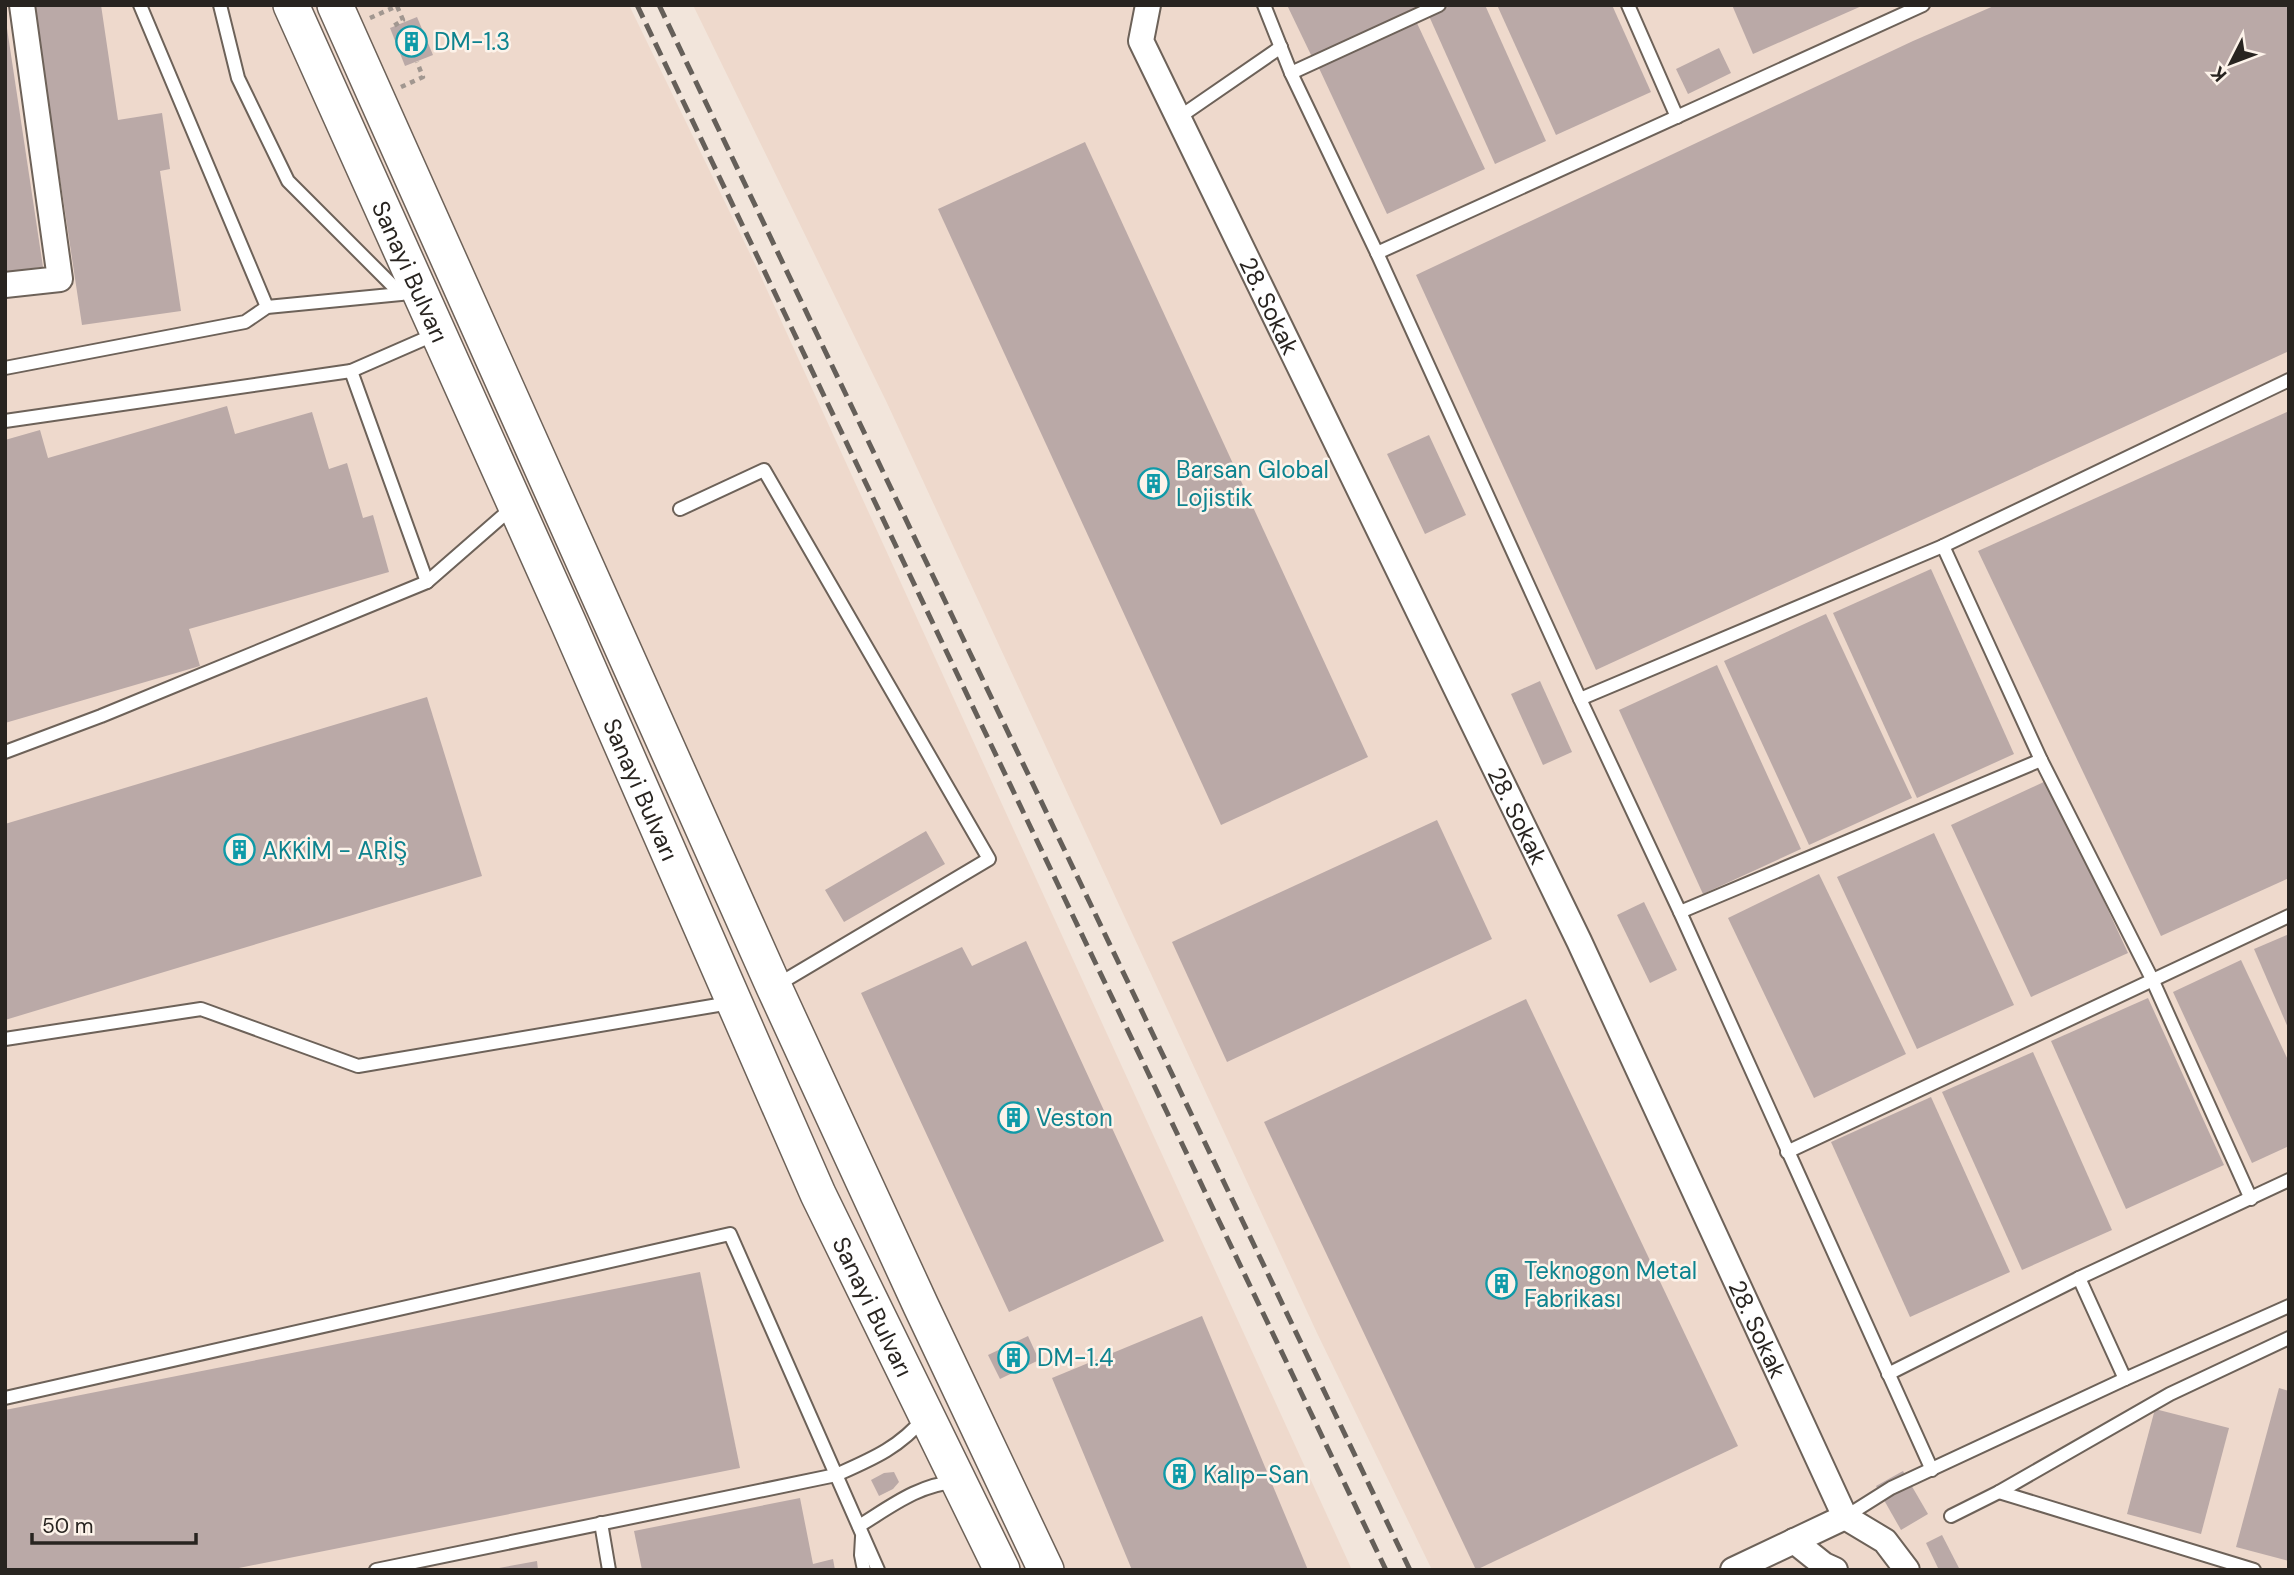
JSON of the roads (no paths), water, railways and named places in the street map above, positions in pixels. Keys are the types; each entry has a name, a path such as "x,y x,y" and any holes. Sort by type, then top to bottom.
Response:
{"main road":[{"name":"Sanayi Bulvarı","path":"291,5 410,292 438,333 516,505 818,1194 1002,1570"},
{"name":"Sanayi Bulvarı","path":"350,13 774,987 1046,1570"}],"street":[{"path":"5,285 60,279 22,5"},
{"name":"28. Sokak","path":"1148,5 1141,41 1579,941 1845,1517"},
{"path":"1733,1570 1845,1517 1885,1541 1907,1570"},
{"path":"1794,1541 1835,1570"}],"lane":[{"path":"140,5 267,307"},
{"path":"220,5 238,78 288,181 410,292"},
{"path":"1264,5 1291,73 1377,253 1680,912 1931,1470"},
{"path":"1291,73 1439,5"},
{"path":"1628,5 1677,117"},
{"path":"1377,253 1923,5"},
{"path":"1178,118 1281,47"},
{"path":"5,368 245,322 267,307 410,292"},
{"path":"5,421 351,371 438,333"},
{"path":"351,371 427,582"},
{"path":"1580,699 1943,546 2289,380"},
{"path":"680,509 764,470 989,859 774,987"},
{"path":"5,752 427,582 516,505"},
{"path":"1943,546 2041,760 2152,979 2251,1199"},
{"path":"1680,912 2041,760"},
{"path":"1787,1152 2289,916"},
{"path":"5,1039 201,1009 358,1066 734,1002"},
{"path":"1888,1374 2079,1278 2289,1180"},
{"path":"5,1398 730,1234 878,1570"},
{"path":"2079,1278 2125,1379"},
{"path":"1845,1517 1891,1488 2289,1306"},
{"path":"1951,1516 1999,1492 2170,1394 2289,1338"},
{"path":"376,1570 836,1475 886,1452 911,1434 926,1416"},
{"path":"860,1529 908,1495 936,1483 958,1482"},
{"path":"1999,1492 2254,1570"},
{"path":"601,1523 609,1570"},
{"path":"860,1529 864,1570"}],"railway":[{"path":"637,5 1386,1570"},
{"path":"659,5 1410,1570"}],"place":[{"name":"DM-1.3","path":"411,41"},
{"name":"Barsan Global Lojistik","path":"1153,483"},
{"name":"AKKİM - ARİŞ","path":"239,850"},
{"name":"Veston","path":"1013,1117"},
{"name":"Teknogon Metal Fabrikası","path":"1501,1284"},
{"name":"DM-1.4","path":"1014,1357"},
{"name":"Kalıp-San","path":"1180,1474"}]}
